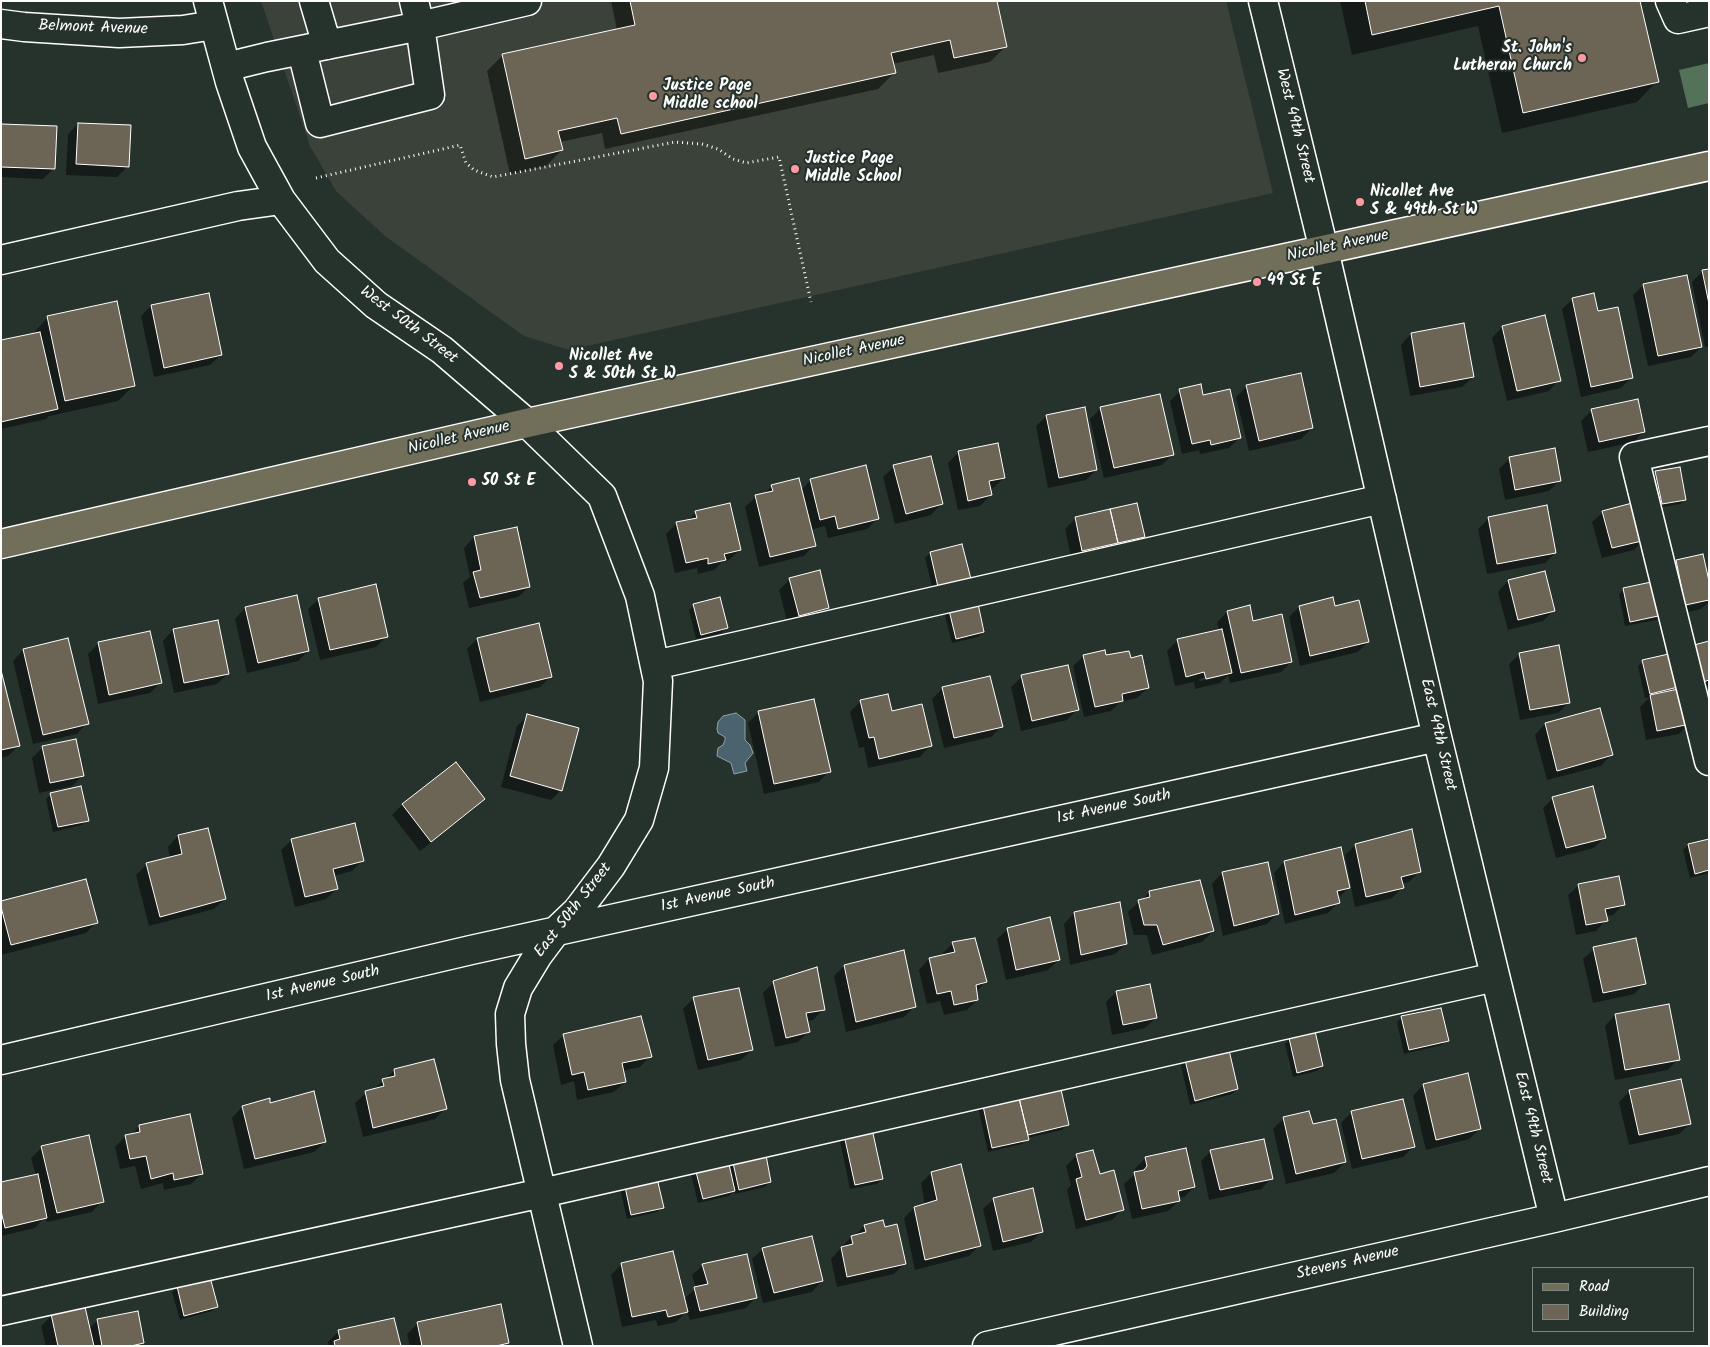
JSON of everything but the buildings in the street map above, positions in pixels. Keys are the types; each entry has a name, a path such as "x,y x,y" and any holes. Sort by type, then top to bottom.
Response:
{"main road":[{"name":"Nicollet Avenue","path":"1,544 527,423 1709,166"}],"street":[{"path":"314,1 314,48 320,123 430,95 417,14"},
{"path":"226,67 314,48 417,14 527,1"},
{"name":"West 49th Street","path":"1263,1 1324,250"},
{"path":"1670,1 1678,18 1709,12"},
{"name":"Belmont Avenue","path":"1,24 119,34 184,30 211,13"},
{"name":"West 50th Street","path":"211,13 252,147 281,200 327,261 376,305 442,350 527,423"},
{"path":"1,260 238,206 281,200"},
{"name":"East 49th Street","path":"1324,250 1437,736 1554,1218"},
{"name":"East 50th Street","path":"527,423 602,496 640,596 658,681 654,768 639,820 611,866 577,911 556,932 538,955 518,988 510,1014 515,1080 578,1346"},
{"path":"1709,441 1634,457 1709,761"},
{"path":"655,665 1382,499"},
{"name":"1st Avenue South","path":"1,1060 556,932 1437,736"},
{"path":"1,1311 542,1193 1495,977"},
{"name":"Stevens Avenue","path":"987,1346 1554,1218 1709,1181"}],"path":[{"path":"316,178 460,145 466,163 474,170 493,178 675,142 702,144 718,149 733,160 746,163 779,157 810,302"}],"shaded area":[{"name":"Justice Page Middle School","path":"261,1 1226,1 1273,193 569,350 524,336 385,236 336,191 310,146"}],"green space":[{"path":"1709,63 1709,103 1688,108 1679,70"}],"water":[{"path":"736,713 745,720 745,740 750,745 753,753 745,763 747,771 734,774 731,763 717,756 718,748 723,745 725,737 718,733 717,729 718,722 723,716"}],"place":[{"name":"St. John's Lutheran Church","path":"1582,58"},
{"name":"Justice Page Middle school","path":"653,96"},
{"name":"Justice Page Middle School","path":"795,169"},
{"name":"Nicollet Ave S & 49th St W","path":"1360,202"},
{"name":"49 St E","path":"1257,282"},
{"name":"Nicollet Ave S & 50th St W","path":"559,366"},
{"name":"50 St E","path":"472,482"}]}
